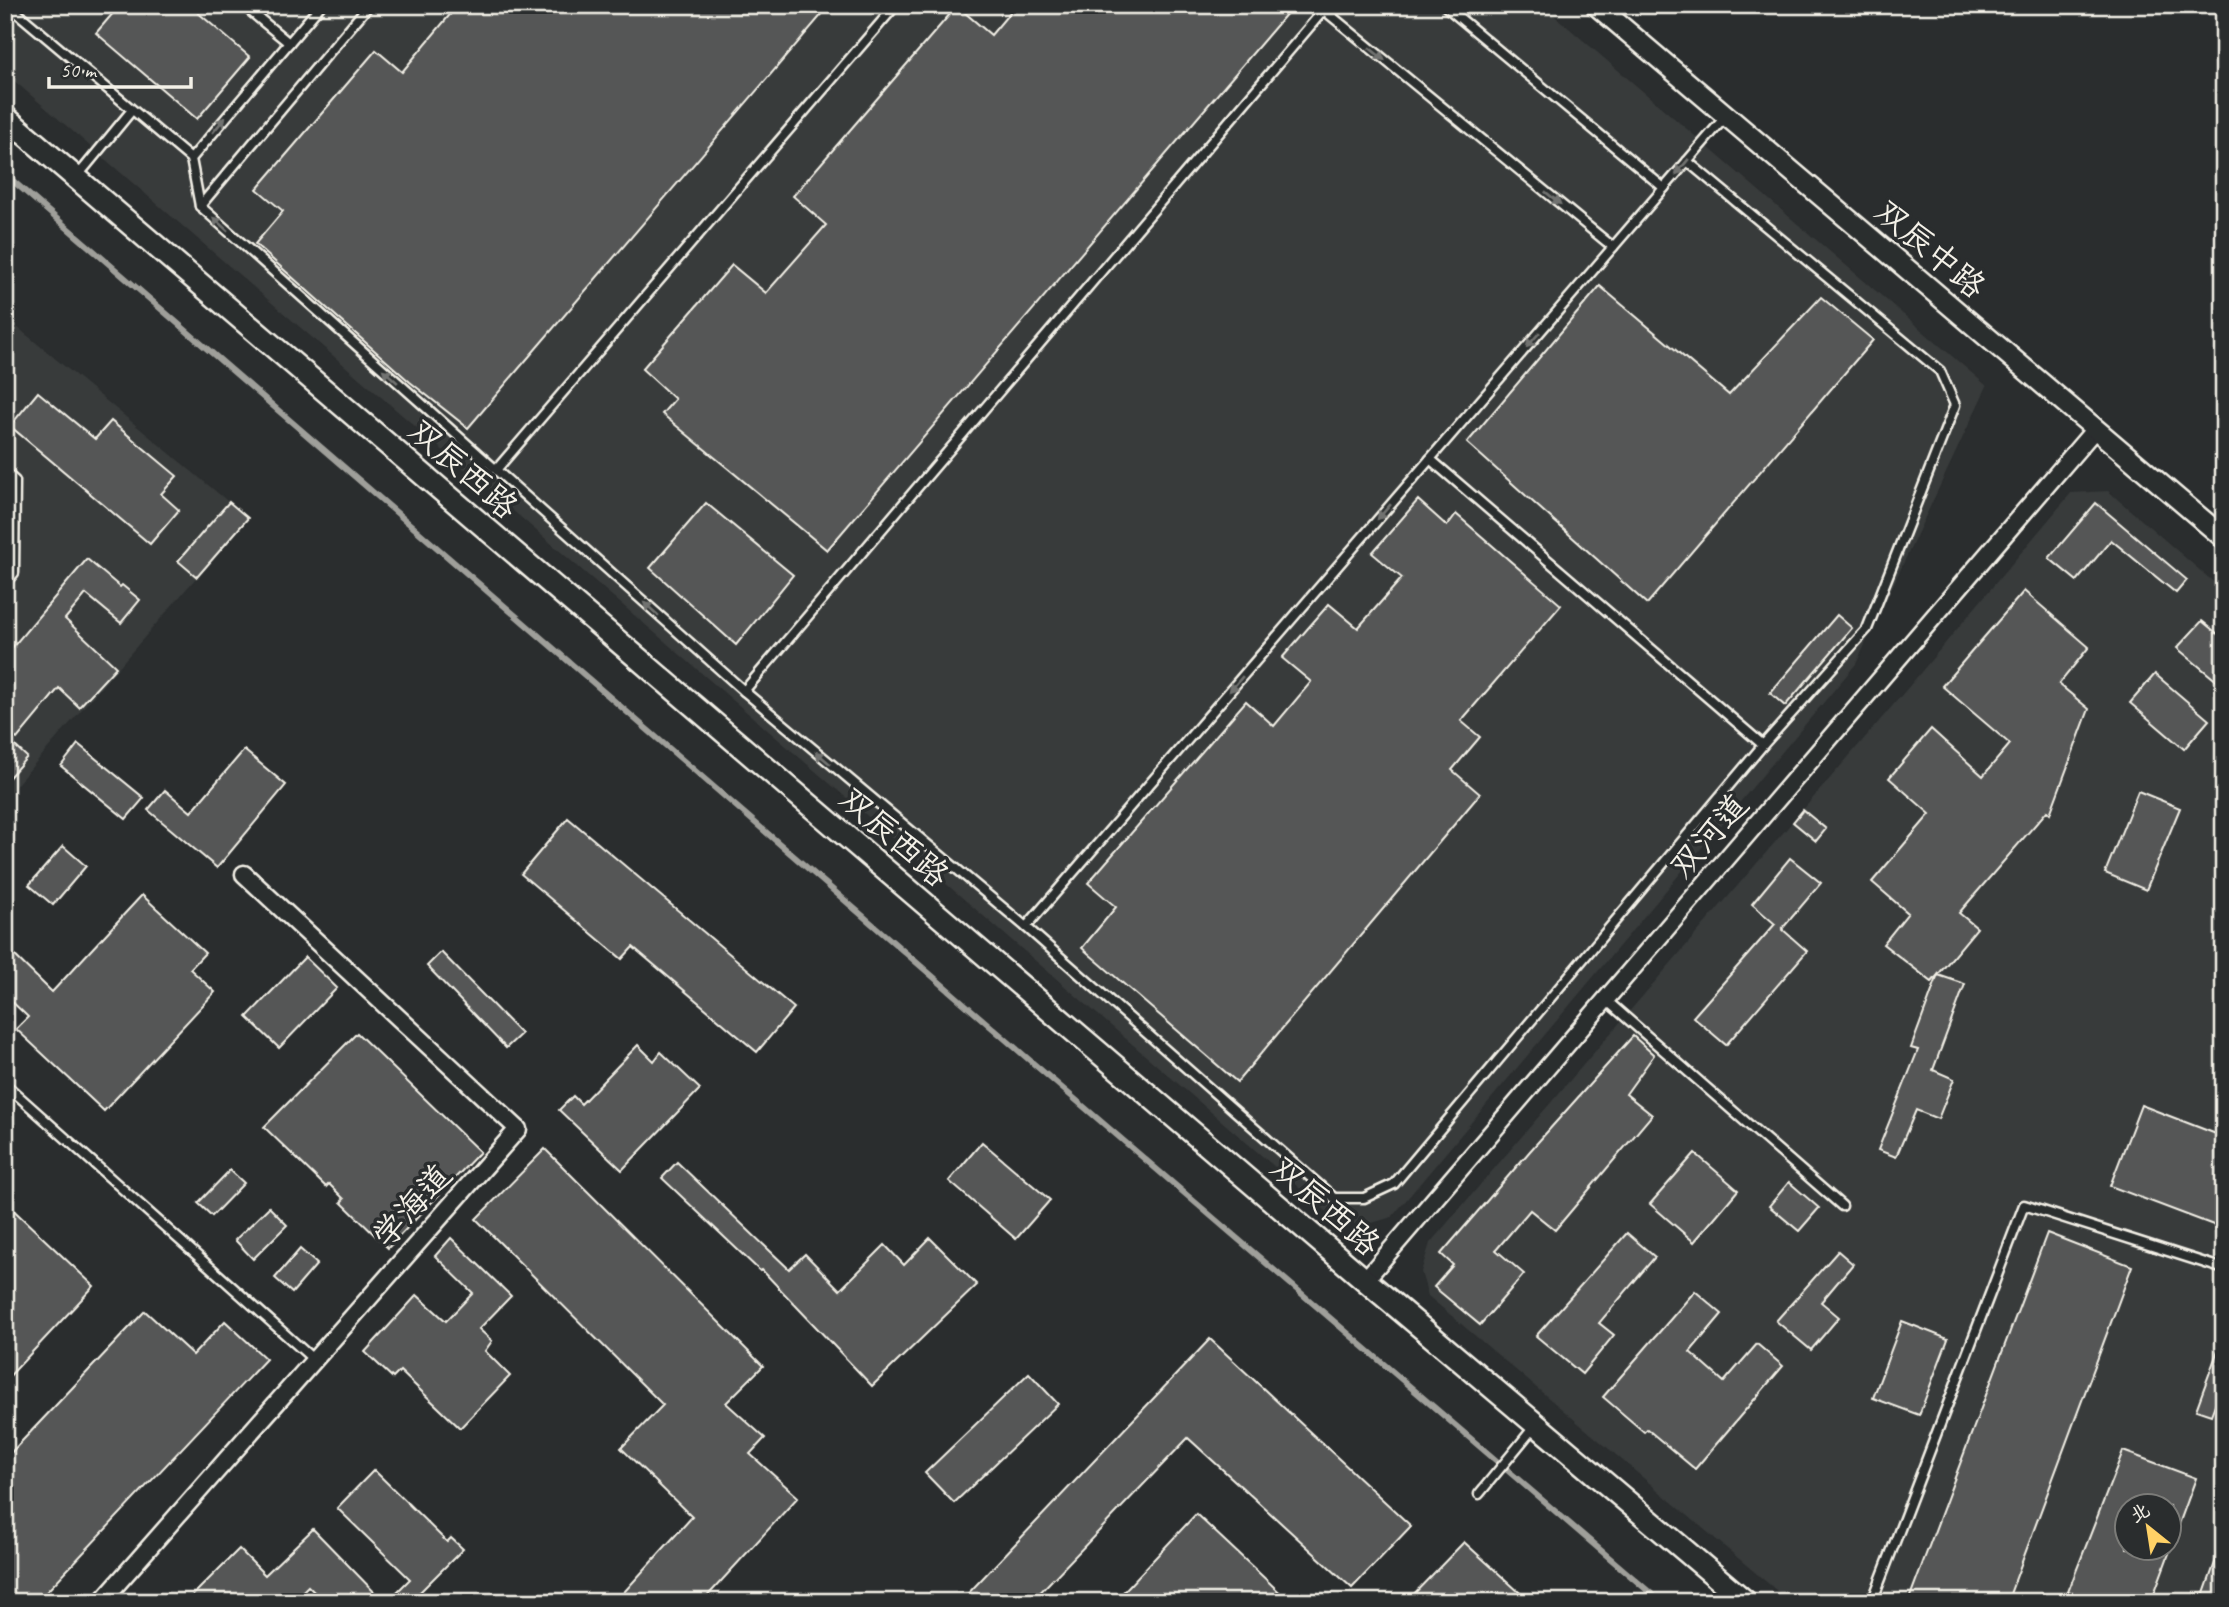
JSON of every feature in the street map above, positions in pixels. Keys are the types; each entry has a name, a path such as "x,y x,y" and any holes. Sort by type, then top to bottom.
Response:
{"main road":[{"name":"双辰西路","path":"5,117 1746,1602"}],"street":[{"name":"双辰中路","path":"1597,5 2224,538"},
{"name":"双河道","path":"1366,1280 2095,429"},
{"name":"学海道","path":"101,1602 518,1129 244,874"}],"lane":[{"path":"8,5 191,159 200,206 744,691 1026,928 1334,1198 1364,1198 1394,1184 1763,745 1867,629 1955,405 1940,371 1687,161"},
{"path":"243,5 289,43"},
{"path":"191,159 321,5"},
{"path":"200,206 369,5"},
{"path":"496,470 896,5"},
{"path":"1444,5 1664,188"},
{"path":"744,691 1326,8 1613,247"},
{"path":"76,178 132,110"},
{"path":"1026,928 1726,116"},
{"path":"1430,459 1763,745"},
{"path":"5,472 15,481 14,573 5,583"},
{"path":"1605,1000 1842,1206"},
{"path":"5,1084 314,1360"},
{"path":"1872,1602 2024,1205 2224,1269"},
{"path":"1479,1494 1536,1424"}],"shaded area":[{"path":"5,5 1542,5 1987,386 1856,664 1392,1217 1362,1226 1335,1219 5,73"},
{"path":"5,317 248,518 5,798"},
{"path":"2108,491 2224,591 2224,1602 1790,1602 1428,1296 1421,1272 1430,1243 1906,690 2071,493"}],"building":[{"path":"120,5 189,5 250,57 197,119 96,33"},
{"path":"458,5 830,5 468,428 410,382 255,244 283,211 257,189 376,50 402,72"},
{"path":"1016,5 1294,5 827,550 662,414 675,399 642,369 732,265 766,293 826,225 793,196 957,6 991,35"},
{"path":"1600,286 1729,395 1821,297 1873,340 1647,604 1467,443"},
{"path":"38,392 95,439 111,421 177,476 161,494 179,510 150,544 10,426"},
{"path":"1418,500 1447,526 1456,514 1561,605 1461,721 1480,737 1452,770 1480,794 1237,1082 1082,948 1116,907 1088,883 1246,701 1274,726 1311,682 1282,658 1329,604 1358,628 1402,578 1372,553"},
{"path":"229,502 248,518 197,577 178,561"},
{"path":"706,503 793,575 736,645 650,568"},
{"path":"2096,503 2187,580 2176,593 2111,540 2077,581 2049,558"},
{"path":"87,559 140,600 121,623 86,594 65,619 116,667 79,707 59,688 17,739 5,730 5,656"},
{"path":"2024,591 2089,647 2059,684 2089,709 2050,814 2047,811 1959,913 1977,928 1932,982 1883,944 1908,913 1872,882 1930,814 1889,778 1931,729 1983,776 2010,744 1942,686"},
{"path":"1837,615 1852,628 1785,706 1770,693"},
{"path":"2202,621 2224,639 2224,687 2177,648"},
{"path":"2155,674 2209,720 2184,749 2130,703"},
{"path":"78,744 144,798 126,819 61,766"},
{"path":"14,745 27,757 5,782 5,755"},
{"path":"244,750 286,785 217,868 148,810 165,790 191,812"},
{"path":"2138,791 2180,808 2146,890 2105,873"},
{"path":"1803,810 1826,829 1816,841 1793,822"},
{"path":"568,818 794,1008 757,1052 633,947 622,959 521,874"},
{"path":"63,846 86,866 53,905 29,885"},
{"path":"1790,858 1821,883 1782,929 1807,951 1726,1045 1693,1017 1775,924 1752,904"},
{"path":"142,895 205,953 190,969 215,992 104,1111 16,1029 28,1017 5,995 5,946 52,992"},
{"path":"441,952 521,1034 506,1048 427,966"},
{"path":"305,957 337,988 279,1048 247,1017"},
{"path":"1938,975 1965,984 1933,1070 1954,1079 1938,1119 1916,1110 1896,1157 1878,1150 1918,1050 1911,1048"},
{"path":"357,1033 480,1152 388,1248 341,1202 344,1199 329,1184 326,1187 264,1127"},
{"path":"1633,1036 1654,1055 1626,1094 1652,1115 1555,1230 1530,1210 1496,1250 1524,1274 1480,1325 1434,1287 1453,1265 1441,1254"},
{"path":"638,1045 654,1061 661,1052 700,1089 622,1170 559,1110 573,1096 581,1104"},
{"path":"2141,1105 2224,1137 2224,1229 2110,1186"},
{"path":"982,1142 1050,1200 1016,1239 949,1181"},
{"path":"545,1149 763,1366 726,1403 765,1438 750,1454 798,1497 702,1602 615,1602 692,1517 621,1448 663,1405 476,1219"},
{"path":"1695,1153 1738,1190 1694,1242 1650,1204"},
{"path":"677,1162 789,1269 805,1254 840,1290 885,1245 904,1265 930,1238 977,1285 872,1386 762,1270 662,1178"},
{"path":"230,1170 244,1183 212,1216 198,1203"},
{"path":"1789,1182 1819,1208 1799,1231 1769,1206"},
{"path":"5,1202 94,1286 5,1381"},
{"path":"269,1207 287,1225 253,1259 235,1240"},
{"path":"1627,1233 1655,1257 1599,1323 1614,1335 1582,1374 1536,1336"},
{"path":"2047,1233 2132,1266 2007,1602 1908,1602"},
{"path":"451,1238 511,1296 479,1329 492,1341 485,1351 510,1376 460,1428 400,1371 393,1378 365,1352 417,1295 446,1321 473,1293 435,1256"},
{"path":"300,1249 317,1264 292,1293 275,1278"},
{"path":"1838,1251 1853,1264 1821,1302 1839,1317 1811,1350 1776,1321"},
{"path":"1695,1291 1722,1314 1690,1352 1724,1382 1757,1344 1783,1366 1695,1469 1647,1429 1644,1432 1603,1397"},
{"path":"145,1311 193,1355 225,1321 266,1359 37,1602 5,1602 5,1459"},
{"path":"1902,1321 1948,1339 1919,1415 1873,1398"},
{"path":"1210,1339 1411,1526 1352,1588 1188,1438 1031,1602 960,1602"},
{"path":"2222,1339 2224,1381 2211,1415 2196,1410"},
{"path":"1029,1373 1058,1404 954,1503 925,1473"},
{"path":"2123,1451 2196,1478 2184,1511 2184,1492 2114,1492 2114,1562 2166,1562 2151,1602 2094,1602 2068,1592"},
{"path":"374,1470 447,1542 451,1538 463,1549 410,1602 387,1602 410,1579 337,1508"},
{"path":"1196,1514 1290,1602 1114,1602"},
{"path":"313,1529 384,1602 324,1602 308,1586 292,1602 186,1602 239,1549 265,1575"},
{"path":"1464,1542 1530,1602 1406,1602"},
{"path":"2222,1543 2224,1602 2201,1602"}],"waterway":[{"path":"5,174 1661,1602"}]}
